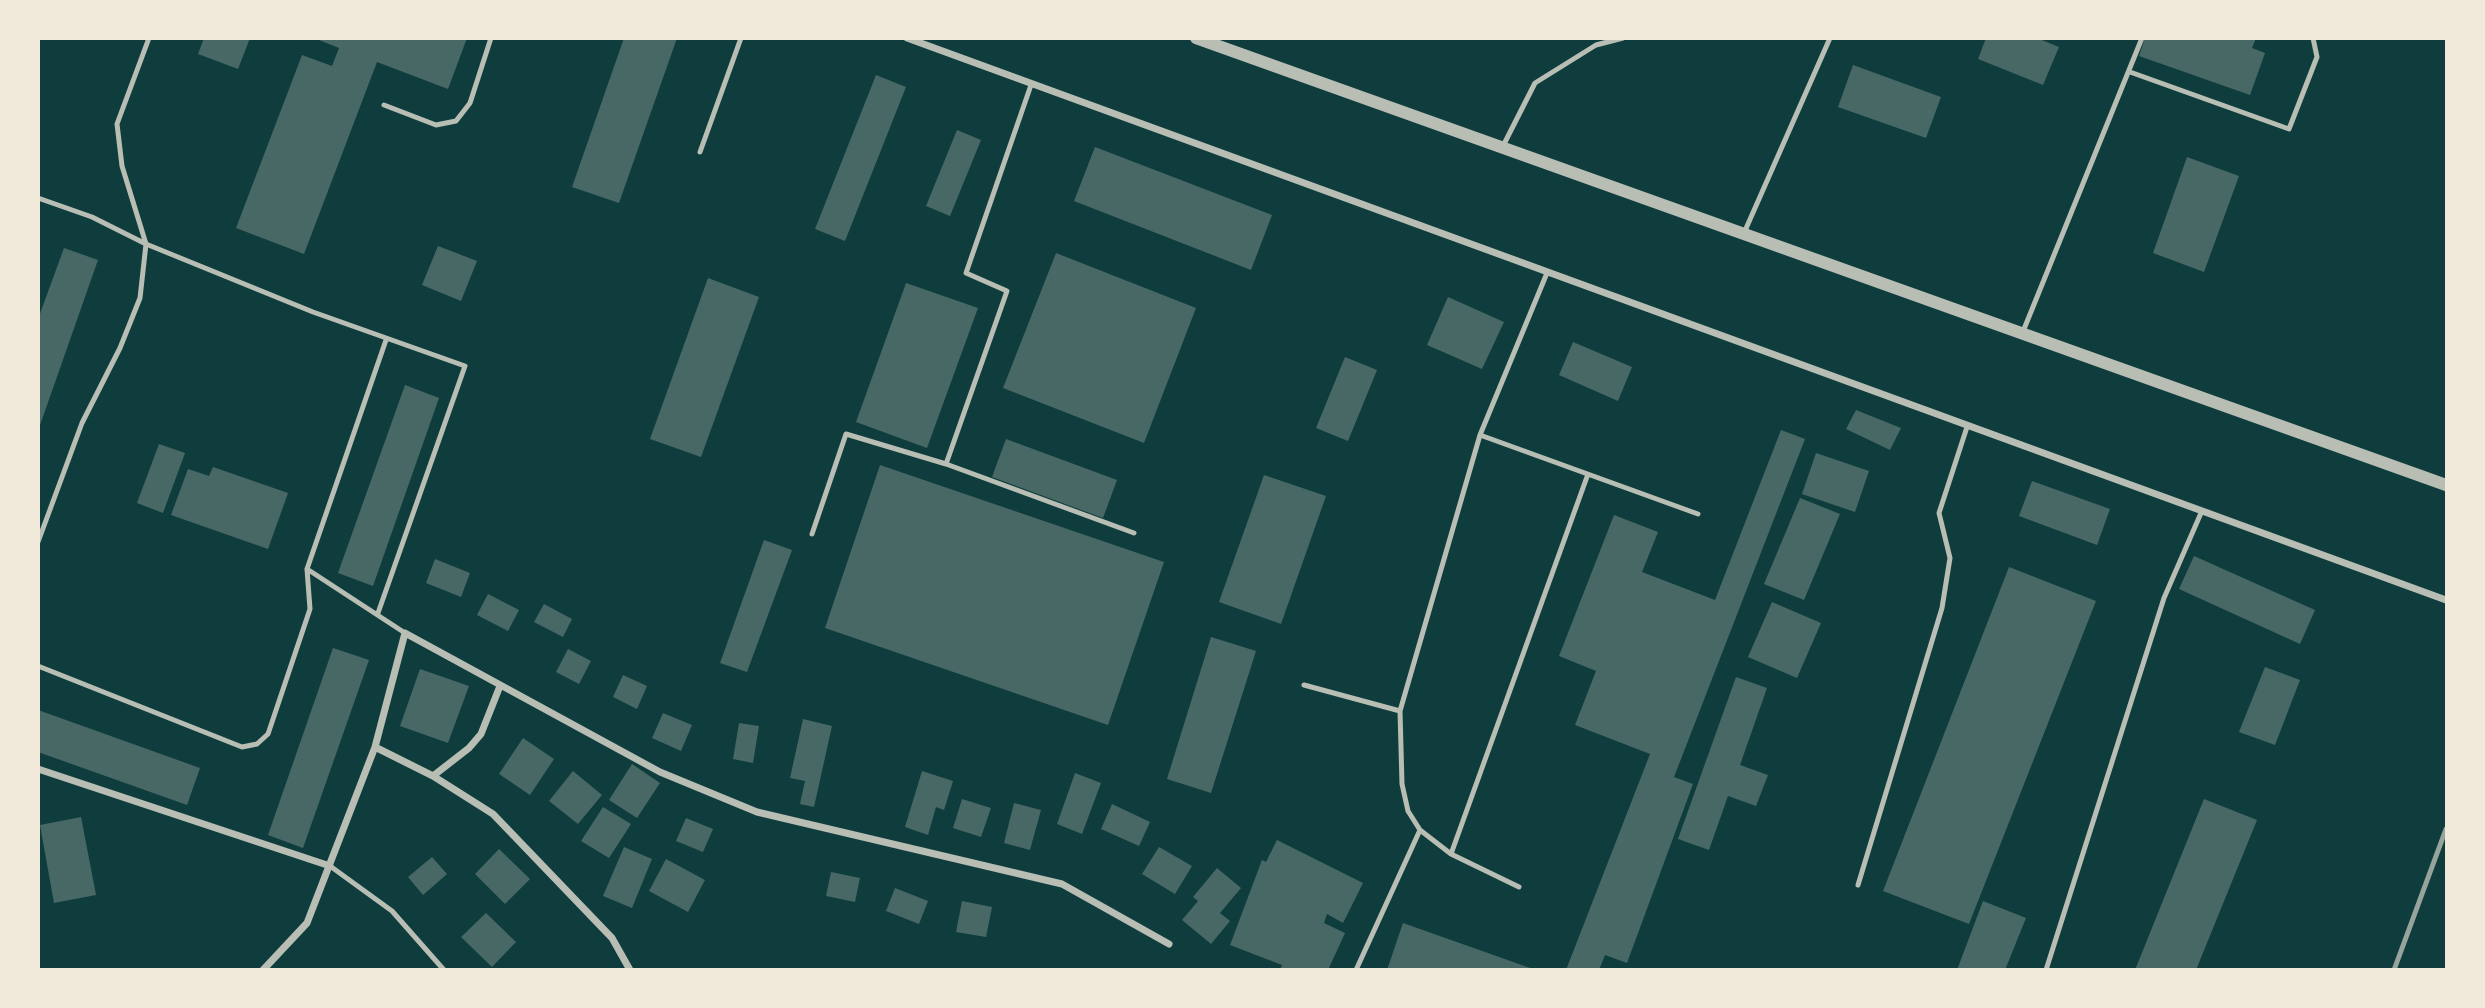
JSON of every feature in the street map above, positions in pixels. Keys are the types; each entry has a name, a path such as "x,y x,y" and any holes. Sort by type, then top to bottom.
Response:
{"street":[{"path":"907,38 2201,513 2446,600"},
{"path":"1196,38 2446,485"},
{"path":"263,970 307,923 375,747 405,633 660,772 757,812 1062,884 1169,944"},
{"path":"433,776 469,748 481,734 500,685"},
{"path":"375,747 433,776 493,814 612,938 626,957 630,970"},
{"path":"38,769 330,866"}],"lane":[{"path":"38,542 82,423 120,348 139,298 146,244 122,166 117,124 149,38"},
{"path":"384,105 436,125 456,121 470,103 491,38"},
{"path":"700,152 741,38"},
{"path":"1502,148 1535,83 1596,45 1623,38"},
{"path":"1742,235 1830,38"},
{"path":"2022,334 2142,38"},
{"path":"2130,72 2289,129 2317,57 2314,38"},
{"path":"946,464 1007,291 966,273 1031,85"},
{"path":"38,198 92,216 146,244 386,340 465,366 378,613"},
{"path":"1518,887 1451,854 1420,830 1408,811 1402,785 1400,710 1480,435 1547,273"},
{"path":"38,666 242,747 257,744 268,734 310,609 307,569 386,340"},
{"path":"1858,885 1942,608 1950,558 1939,513 1967,427"},
{"path":"812,534 846,434 946,464 1134,533"},
{"path":"1480,435 1698,514"},
{"path":"1451,854 1588,474"},
{"path":"2046,970 2164,598 2201,513"},
{"path":"307,569 405,633"},
{"path":"1304,685 1400,710"},
{"path":"1356,970 1420,830"},
{"path":"330,866 392,911 444,970"}],"building":[{"path":"204,38 250,38 238,69 198,54"},
{"path":"314,38 467,38 448,89 377,62 304,254 236,228 302,55 332,66 339,48"},
{"path":"624,38 677,38 619,203 572,187"},
{"path":"1986,38 2037,38 2059,47 2043,85 1978,59"},
{"path":"2145,38 2256,38 2252,48 2265,53 2250,95 2139,56"},
{"path":"1853,65 1941,97 1926,138 1838,107"},
{"path":"876,75 906,87 845,241 815,229"},
{"path":"957,130 981,140 950,216 926,206"},
{"path":"1095,147 1272,215 1251,270 1074,201"},
{"path":"2187,157 2239,176 2204,272 2153,253"},
{"path":"438,246 477,261 461,301 422,285"},
{"path":"64,248 98,260 39,428 38,319"},
{"path":"1056,253 1196,308 1144,443 1003,388"},
{"path":"708,278 759,297 701,457 650,439"},
{"path":"906,283 978,308 927,448 856,422"},
{"path":"1448,297 1504,322 1482,369 1427,345"},
{"path":"1573,342 1632,367 1618,401 1559,375"},
{"path":"1345,357 1377,370 1348,441 1316,428"},
{"path":"405,385 439,398 373,586 338,573"},
{"path":"1856,410 1901,428 1890,450 1846,429"},
{"path":"1781,430 1805,439 1674,777 1693,784 1627,963 1605,955 1599,970 1566,970 1650,754 1575,725 1596,671 1559,656 1614,515 1658,532 1642,572 1715,600"},
{"path":"1006,439 1117,480 1103,518 992,477"},
{"path":"159,444 185,453 163,513 137,503"},
{"path":"1816,453 1869,471 1855,512 1802,494"},
{"path":"880,465 1164,562 1108,725 825,628"},
{"path":"213,467 288,493 268,549 171,515 188,469 209,476"},
{"path":"1264,475 1326,496 1281,624 1219,602"},
{"path":"2032,481 2110,509 2097,545 2019,516"},
{"path":"1800,498 1840,514 1804,600 1764,584"},
{"path":"764,540 792,550 747,672 720,663"},
{"path":"2194,556 2315,610 2300,644 2179,589"},
{"path":"435,559 470,573 461,597 426,583"},
{"path":"2009,567 2096,601 1969,924 1883,891"},
{"path":"488,594 519,610 508,631 477,615"},
{"path":"1772,602 1821,623 1797,678 1748,657"},
{"path":"544,604 572,619 563,637 534,622"},
{"path":"1211,637 1256,651 1211,793 1167,779"},
{"path":"333,648 369,660 303,848 268,835"},
{"path":"568,649 591,661 579,684 556,672"},
{"path":"2265,667 2300,680 2275,745 2239,732"},
{"path":"420,669 469,686 448,743 400,726"},
{"path":"623,675 647,686 637,709 613,697"},
{"path":"1736,677 1767,688 1740,765 1768,775 1756,806 1728,796 1709,850 1678,839"},
{"path":"38,710 200,768 187,805 38,752"},
{"path":"663,713 692,725 681,751 652,738"},
{"path":"803,719 832,726 814,807 800,804 805,781 790,778"},
{"path":"739,723 759,726 753,763 733,759"},
{"path":"523,738 554,759 530,795 499,774"},
{"path":"632,764 660,783 637,818 609,800"},
{"path":"573,771 602,795 578,824 549,801"},
{"path":"922,771 953,781 944,810 936,807 928,835 905,827"},
{"path":"1075,773 1101,783 1082,834 1057,824"},
{"path":"962,799 991,808 981,837 953,828"},
{"path":"2204,799 2257,820 2196,970 2135,970"},
{"path":"1014,803 1041,810 1030,850 1004,843"},
{"path":"1112,804 1150,822 1139,846 1101,829"},
{"path":"603,807 631,824 609,858 581,841"},
{"path":"81,817 96,895 54,903 40,825"},
{"path":"686,818 713,829 703,852 676,841"},
{"path":"1277,840 1363,883 1343,923 1327,914 1324,923 1345,933 1328,970 1280,970 1282,965 1230,945 1262,860 1266,862"},
{"path":"624,847 652,859 632,908 603,896"},
{"path":"1159,847 1192,866 1175,894 1142,874"},
{"path":"499,849 530,879 505,904 475,874"},
{"path":"432,857 447,874 423,895 408,877"},
{"path":"666,859 705,880 688,912 649,891"},
{"path":"1217,868 1241,888 1220,913 1230,921 1211,944 1182,920 1198,901 1193,897"},
{"path":"831,872 860,878 855,902 826,896"},
{"path":"895,888 928,901 919,924 886,911"},
{"path":"962,901 992,907 986,937 956,932"},
{"path":"1983,901 2026,918 2005,970 1957,970"},
{"path":"486,913 516,942 492,967 461,937"},
{"path":"1403,923 1533,969 1533,970 1387,970"}],"railway":[{"path":"2394,970 2446,829"}]}
